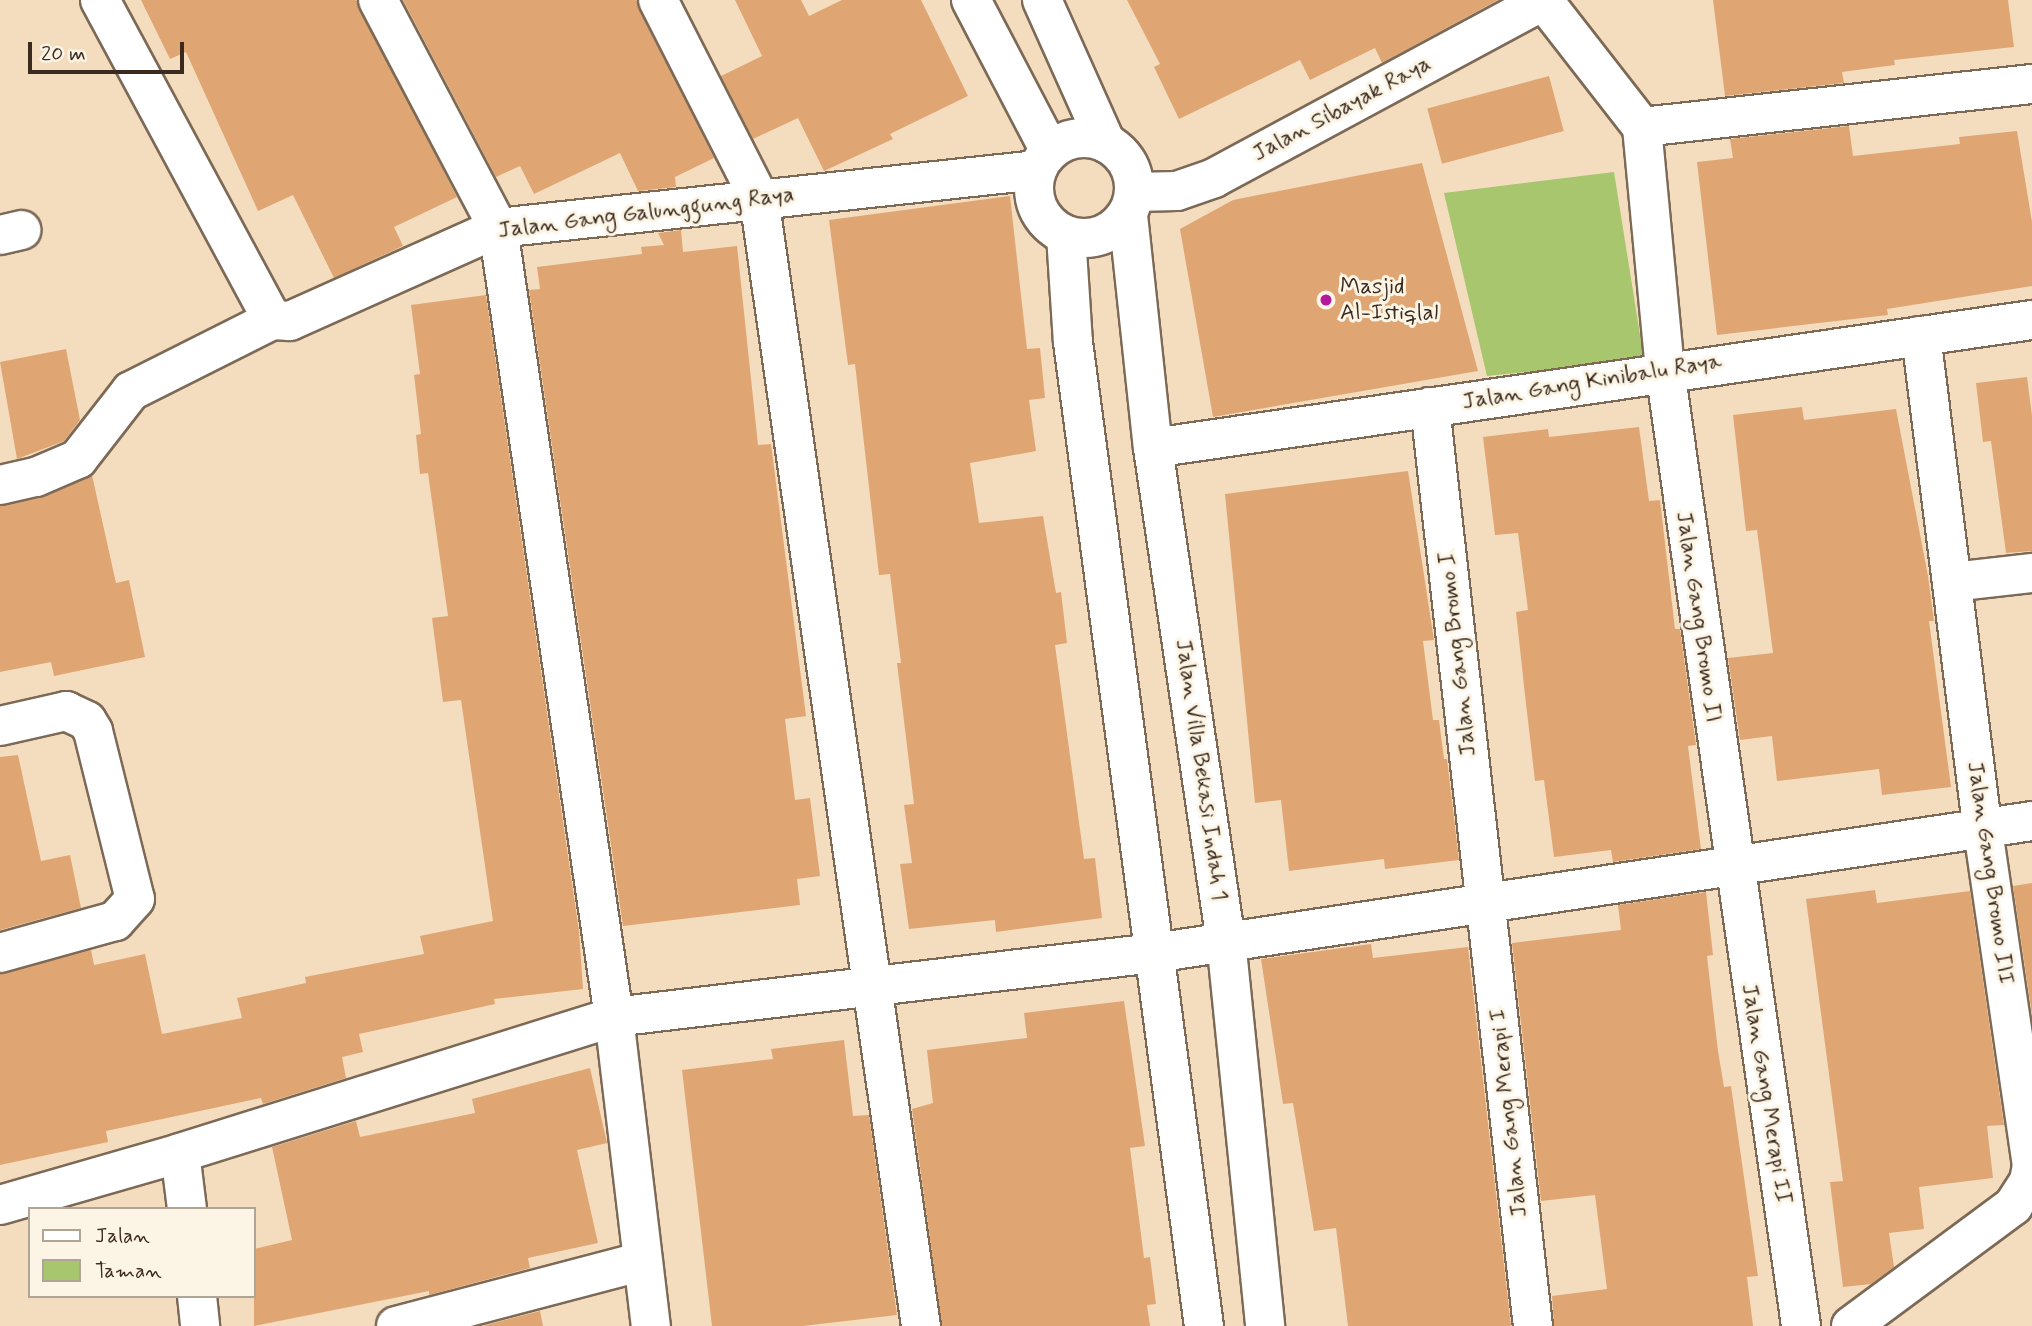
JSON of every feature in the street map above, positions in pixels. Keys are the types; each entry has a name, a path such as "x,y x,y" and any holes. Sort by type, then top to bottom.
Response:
{"street":[{"path":"100,0 259,304 272,320"},
{"path":"378,0 498,228 614,1017 651,1326"},
{"path":"658,0 759,198 921,1326"},
{"path":"971,0 1044,161"},
{"path":"1042,0 1106,143"},
{"path":"1543,0 1642,127 2032,83"},
{"name":"Jalan Sibayak Raya","path":"1131,204 1214,178 1543,0"},
{"name":"Jalan Gang Bromo II","path":"1642,127 1665,370 1731,863"},
{"path":"1087,138 1106,143 1122,155 1132,172 1131,204 1100,236 1066,235 1049,225 1038,208 1034,190 1044,161 1067,140 1087,138"},
{"name":"Jalan Gang Galunggung Raya","path":"0,485 36,477 78,459 131,391 272,320 290,321 498,228 1044,161"},
{"name":"Jalan Villa Bekasi Indah 1","path":"1131,204 1153,448 1226,940 1265,1326"},
{"path":"1066,235 1073,342 1204,1326"},
{"name":"Jalan Gang Kinibalu Raya","path":"1153,448 1665,370 2032,320"},
{"name":"Jalan Gang Bromo III","path":"1851,1326 2013,1206 2029,1181 2032,1166 1982,825 1921,336"},
{"name":"Jalan Gang Bromo I","path":"1430,407 1485,900"},
{"path":"1952,582 2032,573"},
{"path":"0,726 66,711 87,721 135,899 131,909 115,921 0,953"},
{"path":"0,1205 180,1153 614,1017 874,984 1154,953 1982,825 2032,821"},
{"name":"Jalan Gang Merapi II","path":"1731,863 1801,1326"},
{"name":"Jalan Gang Merapi I","path":"1485,900 1533,1326"},
{"path":"180,1153 187,1207"},
{"path":"396,1326 643,1261"},
{"path":"197,1298 200,1326"}],"green space":[{"path":"1614,172 1644,360 1487,376 1444,193"}],"building":[{"path":"141,0 356,0 457,197 394,227 403,246 334,278 293,195 258,211 186,52 170,59"},
{"path":"403,0 636,0 714,158 675,177 676,187 638,191 620,153 534,194 520,166 496,177"},
{"path":"735,0 801,0 809,16 842,0 921,0 968,96 890,134 893,139 824,171 798,118 753,139 721,76 762,56"},
{"path":"1127,0 1498,0 1382,63 1375,48 1310,80 1300,60 1179,119 1154,67 1160,64"},
{"path":"1713,0 2008,0 2014,47 1894,60 1895,65 1842,72 1844,83 1725,96"},
{"path":"1549,76 1564,131 1442,164 1427,109"},
{"path":"1849,126 1853,156 1960,144 1959,137 2017,131 2032,222 2032,286 1887,309 1888,315 1717,335 1697,162 1733,158 1730,139"},
{"name":"Masjid Al-Istiqlal","path":"1422,163 1478,371 1213,417 1180,229 1233,200"},
{"path":"1010,196 1027,349 1040,348 1045,398 1029,400 1036,451 970,463 979,523 1043,516 1056,593 1061,592 1067,643 1055,645 1084,859 1095,858 1102,918 996,932 995,920 909,929 900,864 912,863 904,805 914,804 897,663 901,663 890,574 879,575 855,364 848,365 829,220"},
{"path":"681,230 683,252 737,246 758,445 771,444 806,716 785,719 795,800 810,798 820,876 797,879 800,905 623,926 529,290 540,289 537,267 642,254 641,247 664,245 658,233"},
{"path":"486,295 579,931 583,989 494,999 495,1004 359,1034 363,1052 342,1057 346,1078 263,1104 261,1098 106,1131 108,1142 0,1165 0,974 91,950 94,965 145,954 162,1034 242,1018 237,998 306,983 305,977 424,954 420,936 493,921 461,700 443,702 432,618 448,616 428,473 420,474 416,435 421,434 414,375 420,374 411,305"},
{"path":"66,349 80,420 64,441 17,459 0,362"},
{"path":"2027,377 2032,416 2032,551 2006,553 1991,441 1983,442 1976,383"},
{"path":"1802,407 1804,420 1896,409 1928,576 1934,621 1929,621 1951,787 1882,795 1879,769 1777,781 1772,736 1740,740 1728,658 1773,653 1757,530 1746,531 1733,415"},
{"path":"1639,427 1649,501 1660,500 1675,629 1680,629 1696,745 1688,746 1701,849 1613,862 1611,850 1554,857 1544,780 1535,781 1525,695 1516,612 1528,610 1518,533 1495,535 1483,437 1548,429 1549,437"},
{"path":"1408,471 1434,640 1423,641 1433,720 1439,720 1444,759 1447,759 1459,860 1385,869 1384,859 1289,871 1281,800 1255,803 1225,494"},
{"path":"92,475 116,583 129,580 145,657 54,676 51,662 0,672 0,506 44,497"},
{"path":"18,755 41,861 70,855 81,908 0,930 0,757"},
{"path":"2032,883 2032,1015 2013,886"},
{"path":"1875,890 1877,903 1970,891 2004,1125 1987,1126 1993,1178 1919,1187 1924,1229 1889,1233 1894,1267 1871,1284 1843,1287 1830,1182 1843,1181 1806,899"},
{"path":"1706,892 1713,955 1707,956 1718,1051 1724,1087 1731,1086 1758,1276 1747,1277 1753,1326 1554,1326 1552,1296 1607,1289 1595,1195 1541,1201 1512,943 1621,930 1618,905"},
{"path":"1371,944 1373,958 1468,947 1511,1326 1348,1326 1336,1228 1314,1231 1293,1103 1283,1104 1261,959"},
{"path":"1124,1001 1145,1146 1130,1148 1144,1258 1150,1257 1156,1304 1147,1305 1150,1326 942,1326 912,1109 933,1103 927,1050 1027,1038 1024,1013"},
{"path":"844,1040 853,1116 869,1115 897,1315 803,1326 712,1326 682,1070 773,1059 771,1049"},
{"path":"590,1068 607,1143 577,1150 598,1243 528,1258 530,1268 429,1295 429,1291 254,1326 256,1249 292,1240 272,1147 356,1121 360,1137 475,1113 472,1099"},
{"path":"540,1311 543,1326 482,1326"}],"place":[{"name":"Masjid Al-Istiqlal","path":"1326,300"}]}
